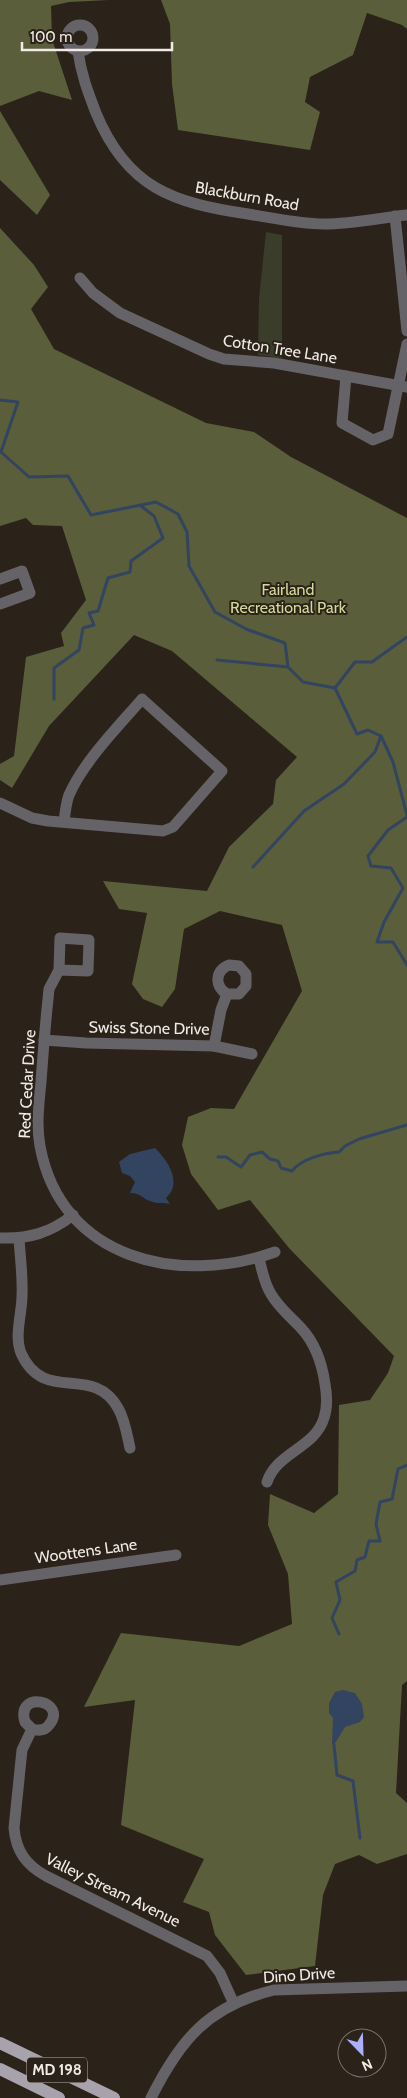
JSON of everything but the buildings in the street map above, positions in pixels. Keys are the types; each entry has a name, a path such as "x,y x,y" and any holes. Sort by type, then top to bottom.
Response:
{"main road":[{"name":"MD 198","path":"0,2043 114,2098"},
{"name":"MD 198","path":"0,2069 59,2098"}],"street":[{"name":"Blackburn Road","path":"78,51 84,83 105,134 115,150 135,173 147,183 166,194 187,203 208,208 296,221 345,223 407,215"},
{"path":"395,216 407,331"},
{"name":"Cotton Tree Lane","path":"80,278 93,293 120,313 209,354 224,359 274,363 403,386"},
{"path":"346,376 342,423 373,440 388,434 403,386 407,344"},
{"path":"0,579 22,571 30,593 0,604"},
{"path":"0,803 32,818 64,822 163,831 169,830 222,771 142,699 106,740 74,786 67,801 64,822"},
{"name":"Red Cedar Drive","path":"59,970 49,989 38,1112 40,1145 51,1182 73,1215 96,1238 124,1254 157,1264 193,1266 259,1258 275,1252"},
{"path":"214,1046 221,1010 227,994"},
{"name":"Swiss Stone Drive","path":"44,1040 86,1043 214,1046 252,1054"},
{"path":"0,1238 35,1236 48,1232 73,1215"},
{"path":"19,1238 22,1296 20,1351 34,1371 51,1382 78,1383 91,1386 111,1398 122,1416 130,1448"},
{"path":"259,1258 265,1283 270,1293 283,1310 302,1329 317,1352 322,1366 327,1393 327,1407 320,1428 314,1436 275,1467 268,1482"},
{"name":"Woottens Lane","path":"0,1580 176,1555"},
{"name":"Valley Stream Avenue","path":"32,1729 22,1750 14,1828 15,1839 23,1859 34,1869 46,1876 207,1956 220,1973 234,2004"},
{"name":"Dino Drive","path":"151,2098 169,2064 195,2031 234,2004 254,1995 274,1990 407,1986"}],"green space":[{"path":"0,0 109,0 69,2 51,6 52,39 72,100 39,91 0,106"},
{"path":"161,0 407,0 407,29 402,25 367,13 353,55 310,77 305,102 320,112 310,150 178,130 172,84 170,24"},
{"path":"0,111 50,195 37,215 0,180"},
{"name":"Fairland Recreational Park","path":"0,228 34,265 48,287 31,309 54,349 206,423 254,432 291,457 407,518 407,1681 402,1685 396,1793 407,1803 407,1854 377,1864 359,1855 335,1864 323,1895 315,1966 246,1975 215,1935 209,1912 183,1902 204,1859 121,1825 135,1700 84,1707 121,1633 239,1646 292,1624 288,1574 268,1525 270,1494 314,1513 338,1494 339,1405 370,1400 388,1373 394,1356 289,1248 250,1200 218,1210 191,1174 182,1145 188,1117 211,1108 234,1109 302,991 282,925 220,911 184,929 175,989 162,1007 143,999 132,984 147,913 119,909 103,881 207,891 229,847 273,804 276,780 297,757 172,651 134,635 49,726 12,788 0,780 0,764 14,756 26,657 64,646 61,633 86,600 62,526 33,525 26,518 0,526"},
{"path":"266,232 282,235 282,358 258,355 259,298"}],"water":[{"path":"155,1148 165,1159 172,1172 173,1186 166,1198 170,1204 155,1203 137,1194 130,1193 135,1182 130,1176 122,1173 119,1162 130,1154"},
{"path":"343,1690 355,1693 362,1704 364,1717 360,1722 345,1727 334,1745 332,1744 333,1718 329,1713 329,1703 335,1692"}],"waterway":[{"path":"0,400 18,402 1,452 29,477 68,476 91,515 156,502 178,514 187,532 189,566 215,612 246,629 285,643 288,667 217,660"},
{"path":"54,699 54,668 79,650 83,628 94,625 89,613 98,611 108,578 130,572 131,561 163,538 154,516 141,506"},
{"path":"288,667 303,682 335,688 355,662 372,662 407,637"},
{"path":"335,688 357,734 368,730 381,736 393,762 407,815"},
{"path":"253,867 304,811 344,784 375,752 381,736"},
{"path":"407,817 388,830 368,856 371,866 391,868 403,888 384,922 377,942 393,942 407,965"},
{"path":"218,1157 226,1157 241,1167 250,1155 262,1152 270,1159 278,1161 281,1168 292,1171 307,1160 320,1155 339,1152 345,1146 359,1139 407,1125"},
{"path":"339,1634 332,1618 340,1600 336,1582 355,1571 357,1560 365,1557 369,1541 380,1541 376,1524 380,1502 392,1499 398,1469 407,1465"},
{"path":"334,1745 337,1775 353,1781 360,1838"}]}
